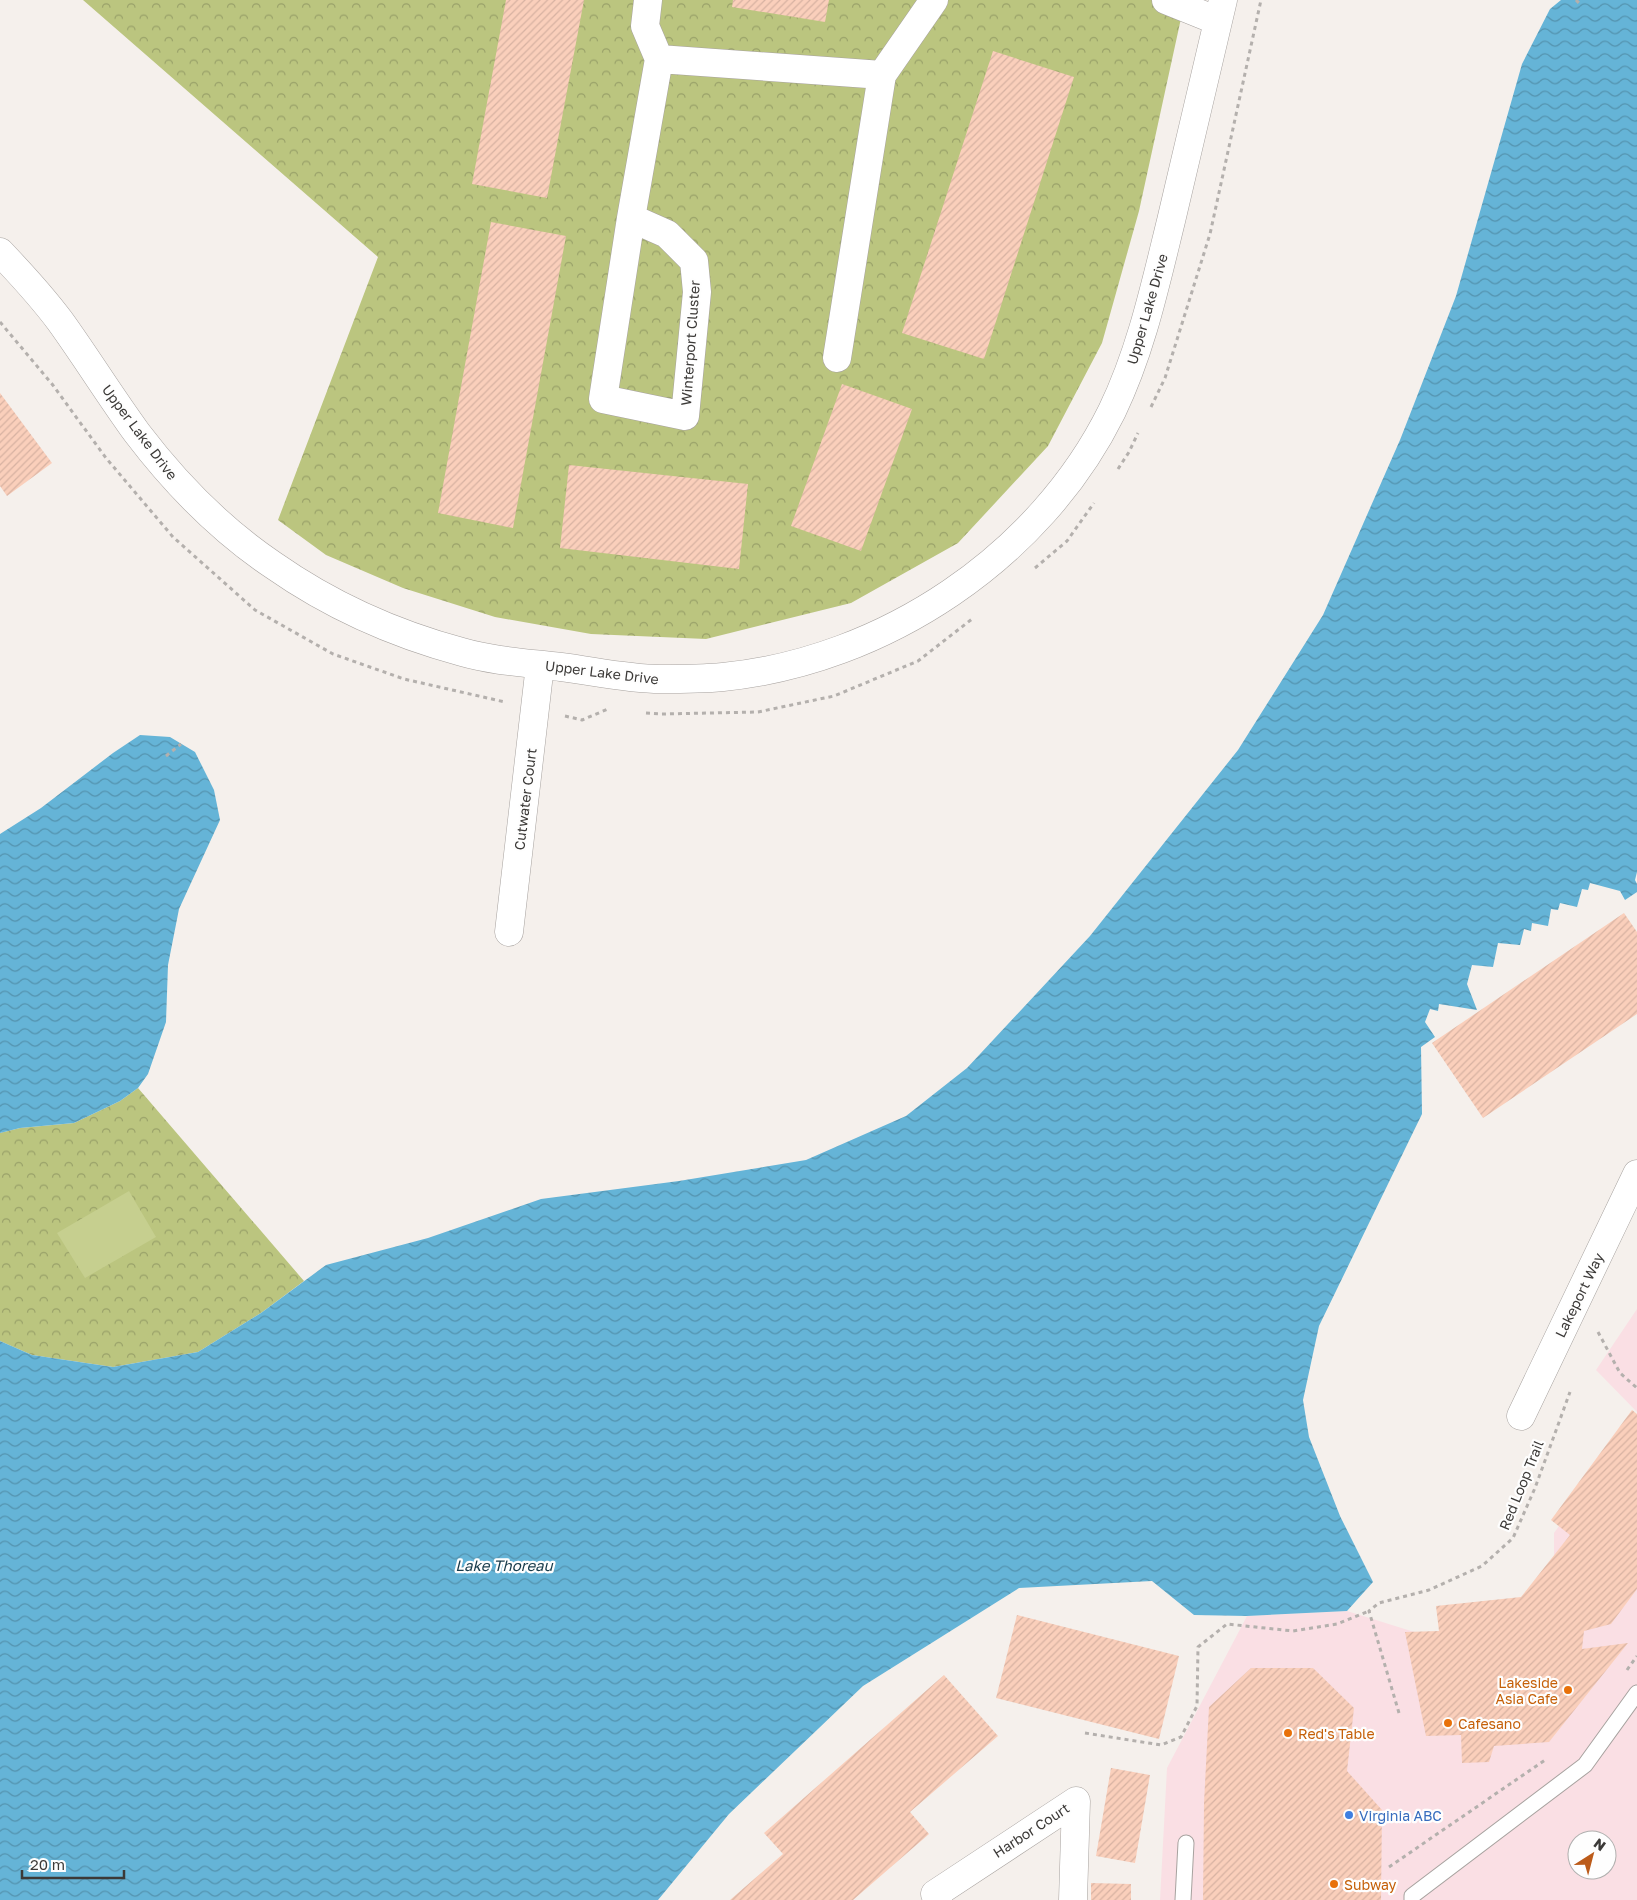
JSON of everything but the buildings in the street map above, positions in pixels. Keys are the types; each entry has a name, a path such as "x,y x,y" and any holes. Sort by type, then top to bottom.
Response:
{"street":[{"path":"648,0 645,26 659,59 882,75"},
{"path":"837,358 882,75 934,0"},
{"path":"1166,0 1221,10"},
{"name":"Upper Lake Drive","path":"3,262 58,318 137,433 171,474 219,523 273,565 334,602 396,631 466,653 540,665 656,679 725,676 786,666 847,648 913,616 989,564 1035,522 1080,464 1110,414 1135,358 1152,299 1221,10"},
{"name":"Winterport Cluster","path":"631,218 667,234 694,262 697,292 685,416 603,398 631,218 659,59"},
{"name":"Cutwater Court","path":"509,932 540,665"},
{"name":"Lakeport Way","path":"1521,1416 1637,1174"},
{"name":"Harbor Court","path":"938,1900 935,1894 1076,1801 1073,1900"}],"lane":[{"path":"1412,1900 1412,1896 1584,1766 1637,1693"},
{"path":"1183,1900 1186,1843"}],"path":[{"path":"1149,411 1165,378 1210,234 1261,0"},
{"path":"1112,476 1130,452 1141,427"},
{"path":"1032,571 1067,541 1096,500"},
{"path":"642,712 660,714 758,712 834,696 918,661 974,618"},
{"path":"536,709 582,720 606,708 615,709"},
{"path":"166,756 181,744"},
{"path":"1593,1337 1596,1329 1620,1373 1637,1388"},
{"name":"Red Loop Trail","path":"1085,1733 1161,1745 1181,1737 1197,1706 1198,1647 1227,1624 1293,1631 1338,1624 1368,1611 1379,1603 1429,1590 1482,1566 1513,1538 1535,1488 1572,1387"},
{"path":"1368,1611 1399,1713"},
{"path":"1626,1671 1637,1656"},
{"path":"1389,1867 1550,1757"}],"shaded area":[{"path":"1637,1309 1637,1412 1596,1370"},
{"path":"1637,1418 1637,1900 1160,1900 1167,1768 1247,1616 1347,1611 1424,1635 1511,1623 1554,1565 1554,1533"}],"green space":[{"path":"83,0 1185,0 1139,211 1102,343 1048,446 958,543 851,603 706,639 591,634 495,617 403,588 326,555 278,520 378,257"},
{"path":"138,1088 304,1281 261,1313 198,1352 113,1367 32,1355 0,1341 0,1133 20,1128 74,1123 120,1101"},
{"path":"129,1191 156,1237 85,1278 57,1233"}],"water":[{"name":"Lake Thoreau","path":"1561,0 1637,0 1637,872 1635,880 1637,892 1625,900 1620,891 1590,883 1588,890 1582,889 1577,907 1560,903 1558,910 1551,909 1548,926 1532,923 1531,931 1524,929 1520,945 1498,943 1493,967 1472,965 1467,984 1477,1010 1439,1004 1438,1011 1430,1009 1425,1022 1435,1037 1421,1047 1422,1114 1319,1326 1303,1400 1309,1437 1340,1516 1373,1582 1347,1611 1247,1616 1194,1615 1152,1581 1019,1588 863,1686 729,1814 658,1900 0,1900 0,1341 32,1355 113,1367 198,1352 261,1313 326,1265 428,1238 541,1199 679,1181 806,1160 906,1116 967,1068 1090,936 1238,750 1323,615 1400,440 1456,296 1522,64 1550,9"},
{"path":"140,735 170,737 195,752 214,790 220,820 179,909 168,965 166,1022 148,1074 138,1088 120,1101 74,1123 20,1128 0,1133 0,834 41,808 113,753"}],"place":[{"name":"Lakeside Asia Cafe","path":"1568,1690"},
{"name":"Cafesano","path":"1448,1723"},
{"name":"Red's Table","path":"1288,1733"},
{"name":"Virginia ABC","path":"1349,1815"},
{"name":"Subway","path":"1334,1884"}]}
